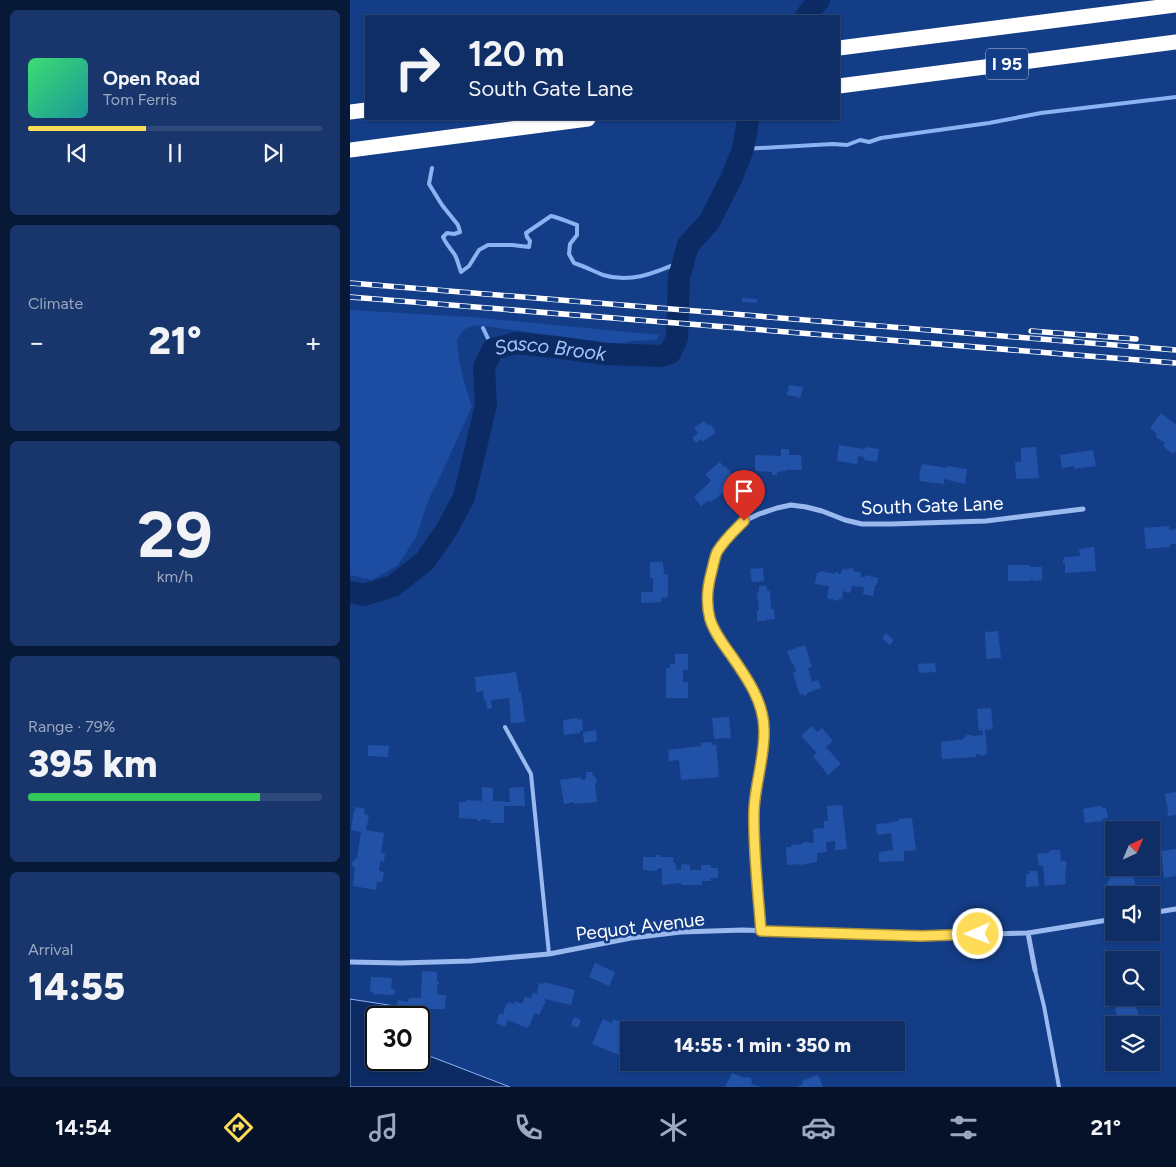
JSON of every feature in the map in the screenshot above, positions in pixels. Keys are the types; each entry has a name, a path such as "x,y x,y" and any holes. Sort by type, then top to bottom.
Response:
{"highway":[{"name":"I 95","path":"840,48 1176,5"},
{"name":"I 95","path":"840,86 1176,42"},
{"path":"350,112 365,110"},
{"path":"350,150 580,120"}],"street":[{"name":"South Gate Lane","path":"761,931 754,809 764,731 761,708 742,670 722,643 711,621 708,610 707,594 716,553 728,536 744,521 768,511 791,505 806,506 844,520 862,524 986,521 1083,509"},
{"path":"1160,912 1176,909"},
{"name":"Pequot Avenue","path":"350,962 470,961 548,954 631,938 681,932 743,930 921,936 1028,933 1105,920"},
{"path":"1028,933 1035,970"}],"lane":[{"path":"505,727 531,774 548,954"},
{"path":"1035,970 1044,1006 1059,1087"}],"shaded area":[{"path":"350,310 470,317 659,335 657,340 610,343 476,325 465,329 457,339 462,373 472,406 429,499 416,537 398,565 372,580 350,575"},
{"path":"350,999 395,1006 365,1006 365,1071 430,1071 430,1056 510,1087 350,1087"}],"building":[{"path":"742,298 757,299 757,303 742,302"},
{"path":"789,385 803,387 800,398 787,395"},
{"path":"1161,413 1176,425 1176,451 1173,454 1163,446 1165,443 1156,437 1157,434 1150,428"},
{"path":"704,421 708,426 710,424 716,432 703,442 701,439 696,443 692,438 698,433 694,428"},
{"path":"839,445 879,449 877,462 864,460 864,457 858,456 857,464 837,461"},
{"path":"1036,447 1039,478 1016,479 1015,462 1021,462 1021,448"},
{"path":"781,449 789,449 789,455 801,455 802,470 785,470 777,472 778,475 772,475 772,472 755,471 755,455 781,456"},
{"path":"1093,450 1096,466 1074,469 1074,466 1062,468 1060,455"},
{"path":"720,462 729,469 734,477 725,485 728,489 711,502 707,501 701,506 694,497 711,481 705,474"},
{"path":"922,464 967,469 965,484 944,479 944,484 919,481"},
{"path":"1169,526 1169,530 1176,529 1176,544 1170,544 1170,547 1146,549 1144,528"},
{"path":"1094,547 1096,571 1065,573 1064,557 1080,556 1079,549"},
{"path":"650,562 663,562 664,574 668,574 668,597 665,597 665,599 661,597 661,602 641,603 641,592 653,592 653,578 650,578"},
{"path":"1008,565 1042,567 1042,580 1008,581"},
{"path":"763,568 764,581 752,582 750,569"},
{"path":"849,568 860,572 861,577 866,575 878,578 873,596 863,594 864,587 851,586 850,593 843,591 842,599 839,598 839,601 827,598 830,586 815,584 817,573 821,571 835,574 835,572 840,575 843,569 849,570"},
{"path":"759,586 766,586 767,591 770,591 771,609 774,609 775,619 757,621 757,611 759,610 757,592 759,592"},
{"path":"998,631 1001,658 986,659 985,632"},
{"path":"886,633 894,640 890,645 882,639"},
{"path":"805,645 812,667 808,668 812,682 818,680 821,688 804,696 804,694 800,695 793,673 796,672 794,664 792,664 787,651"},
{"path":"675,654 688,654 688,670 683,670 683,682 688,682 688,698 666,698 666,668 670,668 670,664 675,664"},
{"path":"935,663 936,672 919,673 918,664"},
{"path":"516,672 525,722 511,723 509,698 491,700 492,708 487,709 483,691 476,692 475,677"},
{"path":"991,708 993,729 985,730 986,755 980,756 980,754 976,754 976,757 942,759 941,742 964,739 966,735 983,735 982,730 979,731 977,709"},
{"path":"729,717 731,738 714,739 712,718"},
{"path":"578,718 578,720 582,719 583,730 580,733 564,735 563,720"},
{"path":"812,726 817,732 822,728 833,741 826,747 841,764 828,775 813,756 817,753 801,736"},
{"path":"596,730 597,741 584,743 583,732"},
{"path":"712,742 712,745 716,744 719,777 681,780 679,760 669,761 668,750 701,746 701,743"},
{"path":"368,745 389,746 388,757 368,756"},
{"path":"586,772 592,772 596,778 597,802 564,804 560,780 581,777 581,780 586,779"},
{"path":"482,787 493,788 493,801 510,802 509,788 524,787 525,806 504,806 504,823 490,823 491,820 481,819 481,821 477,821 477,819 459,818 459,802 466,802 466,800 482,801"},
{"path":"1176,792 1176,815 1168,816 1165,794"},
{"path":"842,805 847,849 835,850 835,841 826,842 827,852 817,853 817,862 787,865 786,847 803,844 803,842 814,843 813,829 824,828 824,821 828,821 827,806"},
{"path":"1098,806 1106,808 1108,818 1102,819 1103,821 1085,823 1083,809"},
{"path":"356,807 365,809 364,814 369,815 366,830 384,833 381,853 385,853 384,862 380,861 379,871 384,872 382,882 377,882 376,890 353,886 355,868 352,863 357,858 361,832 351,830"},
{"path":"912,818 916,850 904,851 904,861 879,862 879,852 893,850 891,833 877,835 876,824"},
{"path":"1176,849 1176,876 1164,878 1161,851"},
{"path":"1060,850 1061,861 1066,861 1066,884 1045,886 1043,866 1039,866 1037,854 1049,853 1049,851"},
{"path":"656,855 660,855 660,857 673,857 676,870 681,870 681,865 683,864 690,865 690,870 701,870 701,865 711,865 711,868 718,868 718,878 710,878 711,881 702,881 702,885 681,885 681,883 662,885 662,868 654,871 643,870 643,857 656,857"},
{"path":"1029,871 1037,871 1039,886 1026,887 1026,874 1029,874"},
{"path":"1109,876 1134,876 1136,886 1108,886 1107,883 1110,879"},
{"path":"595,963 615,972 609,986 589,977"},
{"path":"422,971 437,972 437,981 439,982 437,984 438,995 446,995 445,1009 430,1009 430,1006 397,1006 398,1000 408,1002 409,998 421,998"},
{"path":"371,977 392,978 391,989 395,989 394,995 373,994 370,991"},
{"path":"544,982 575,990 571,1005 545,999 544,1001 546,1001 539,1015 535,1013 527,1028 508,1020 505,1027 496,1023 500,1013 504,1015 507,1003 514,1004 515,1001 522,1004 525,997 531,998 533,993 537,994 539,983 543,984"},
{"path":"1116,1006 1136,1006 1139,1016 1118,1016"},
{"path":"574,1017 581,1020 578,1028 571,1025"},
{"path":"603,1019 612,1023 613,1019 620,1022 620,1055 592,1044"},
{"path":"732,1073 744,1078 751,1078 751,1084 761,1087 725,1087"},
{"path":"818,1075 823,1087 796,1087 803,1084 802,1081"}],"waterway":[{"name":"Sasco Brook","path":"807,15 819,0"},
{"path":"743,149 833,144 847,145 860,140 869,142 881,138 989,123 1041,113 1176,97"},
{"name":"Sasco Brook","path":"350,592 364,595 393,586 425,561 447,529 464,497 486,405 484,367 493,349 516,343 606,354 660,356 670,353 677,338 679,277 688,245 709,222 731,179 743,149 748,121"},
{"path":"432,168 429,184 442,205 458,225 460,232 454,234 447,233 443,237 455,255 461,272 469,266 479,250 488,245 529,247 530,241 526,233 551,216 577,225 577,235 570,244 569,254 574,263 603,275 624,278 644,276 683,261"},
{"path":"483,328 493,349"}],"railway":[{"path":"350,283 1176,350"},
{"path":"350,297 1176,363"},
{"path":"1031,331 1136,339"}],"route":[{"path":"744,521 728,536 716,553 707,594 711,621 722,643 753,689 761,708 764,731 754,809 761,931 921,936 978,934"}]}
